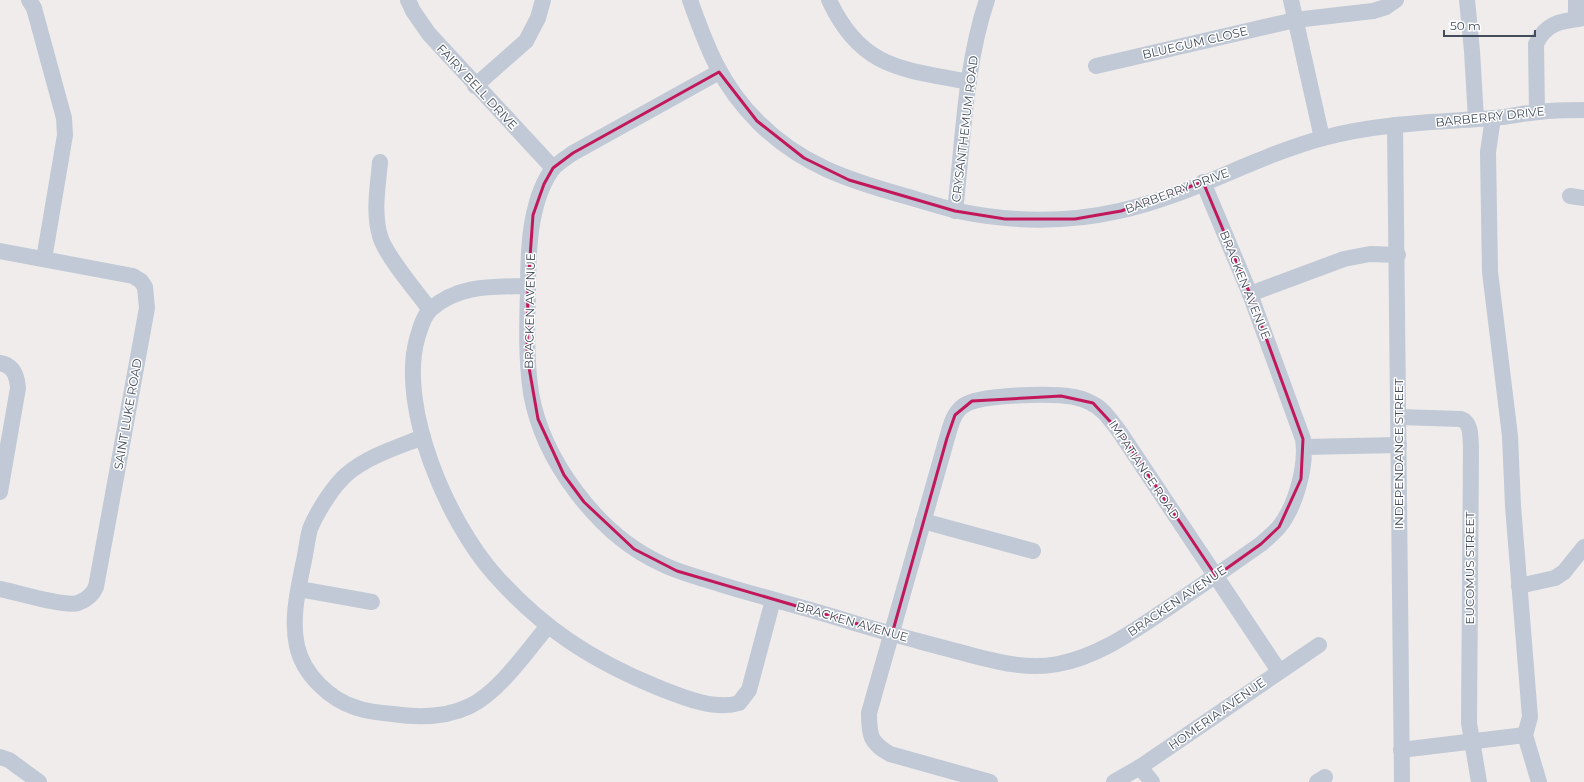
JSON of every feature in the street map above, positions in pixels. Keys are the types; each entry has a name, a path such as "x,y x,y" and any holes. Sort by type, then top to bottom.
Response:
{"street":[{"path":"29,0 34,8 64,124 63,156 44,259"},
{"name":"FAIRY BELL DRIVE","path":"408,0 413,11 429,34 475,86 553,168"},
{"path":"475,86 526,41 538,18 543,0"},
{"name":"BARBERRY DRIVE","path":"690,0 719,72 738,99 757,121 780,142 820,168 849,180 956,211 1006,218 1075,218 1121,211 1165,198 1203,182 1322,138 1353,131 1396,125 1492,118 1537,112 1584,110"},
{"path":"829,0 837,18 850,36 862,48 883,61 902,69 969,82"},
{"name":"CRYSANTHEMUM ROAD","path":"956,211 969,82 982,15 987,0"},
{"path":"1291,0 1322,138"},
{"name":"BLUEGUM CLOSE","path":"1096,66 1295,20 1373,11 1386,7 1396,0"},
{"path":"1467,0 1476,119"},
{"path":"1537,112 1536,44 1540,34 1547,28 1556,23 1580,19 1576,0"},
{"name":"BRACKEN AVENUE","path":"719,72 573,153 553,168 544,184 533,215 528,286 527,356 532,394 538,419 549,447 564,475 584,502 612,531 634,549 658,563 684,573 772,600 892,634 1019,666 1056,664 1079,659 1112,645 1216,576 1261,544 1279,527 1287,515 1301,479 1304,447 1291,405 1250,294 1203,182"},
{"path":"1492,118 1488,152 1490,272 1510,436 1513,506 1530,717 1525,735 1539,782"},
{"name":"INDEPENDANCE STREET","path":"1396,125 1402,782"},
{"path":"380,162 377,205 380,237 385,249 430,310"},
{"name":"SAINT LUKE ROAD","path":"0,251 134,276 141,281 145,287 147,308 101,567 93,593 77,603 65,603 0,588"},
{"path":"1250,294 1344,259 1370,254 1398,255"},
{"path":"528,286 479,287 462,290 430,310 421,324 414,352 413,387 423,436 435,473 462,530 493,573 548,626 563,638 618,671 670,692 704,702 722,705 739,703 750,690 772,600"},
{"path":"0,363 12,368 16,373 18,388 0,492"},
{"name":"IMPATIANCE ROAD","path":"892,634 947,438 955,415 962,406 972,401 990,398 1075,397 1097,406 1119,431 1279,671"},
{"name":"EUCOMUS STREET","path":"1399,417 1461,419 1469,429 1471,447 1469,723 1479,782"},
{"path":"423,436 365,461 347,474 332,491 310,529 298,589 295,613 296,645 306,666 320,686 339,701 357,708 374,712 417,717 435,716 470,706 495,688 548,626"},
{"path":"1304,447 1399,445"},
{"path":"924,521 1034,551"},
{"path":"1519,586 1555,578 1564,572 1584,546"},
{"path":"298,589 372,602"},
{"path":"892,634 869,713 869,730 875,743 878,747 890,754 990,782"},
{"name":"HOMERIA AVENUE","path":"1114,782 1140,767 1319,645"},
{"path":"1401,750 1525,735"},
{"path":"0,756 9,760 39,782"},
{"path":"1140,767 1152,782"}],"highlighted area":[{"path":"719,72 757,121 804,158 849,180 955,211 1005,219 1075,219 1121,211 1203,182 1250,294 1303,439 1301,479 1279,527 1261,544 1216,576 1119,431 1093,403 1061,396 972,401 955,415 947,438 892,634 677,571 634,549 584,502 564,475 538,419 527,356 528,286 533,215 544,184 553,168 573,153"}]}
